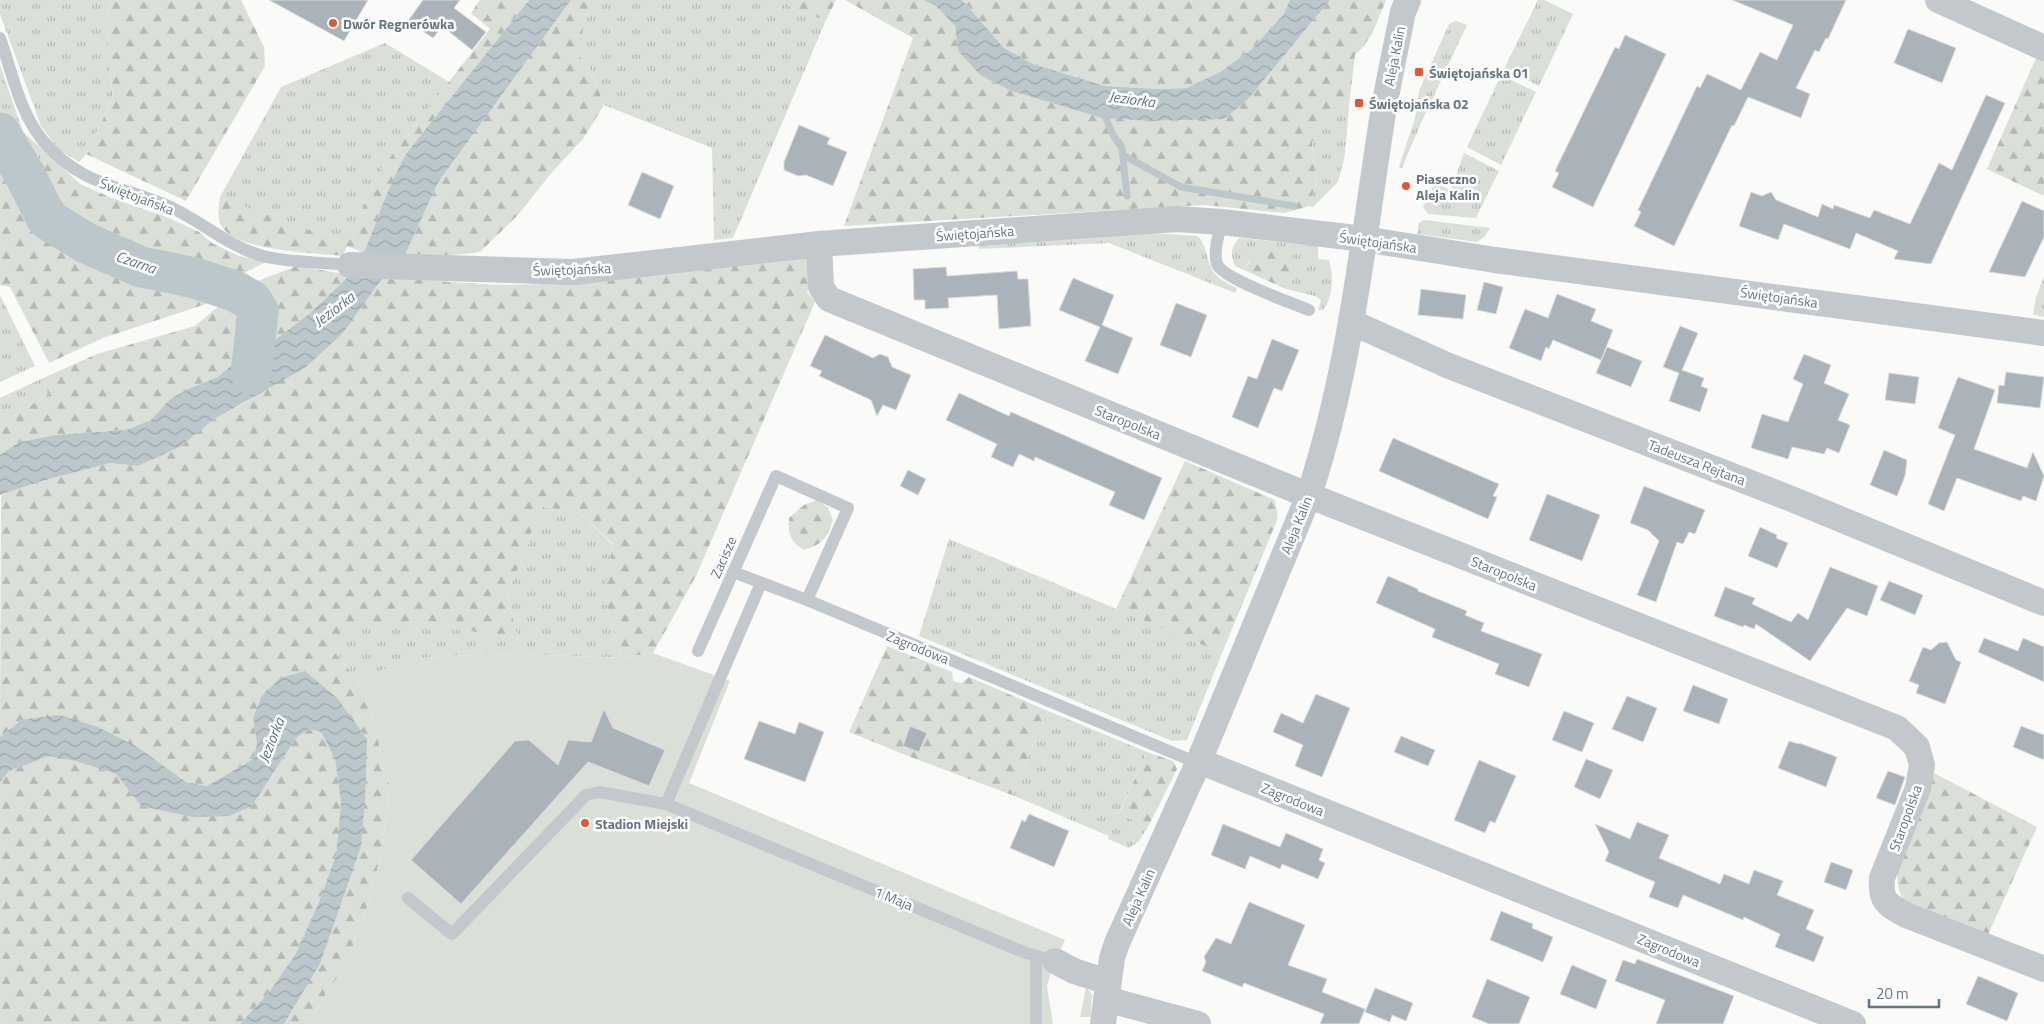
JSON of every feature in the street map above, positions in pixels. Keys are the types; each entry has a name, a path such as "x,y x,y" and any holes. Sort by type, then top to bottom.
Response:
{"street":[{"name":"Aleja Kalin","path":"1103,1024 1112,958 1117,942 1198,761 1309,495 1333,415 1351,322 1384,110 1403,12 1408,0"},
{"path":"1938,0 2044,48"},
{"name":"Świętojańska","path":"350,265 573,272 819,244 1177,219 1222,222 1364,239 1495,260 2044,333"},
{"name":"Staropolska","path":"819,244 821,287 828,299 1309,495 1897,728 1917,747 1922,765 1918,788 1882,878 1881,891 1887,904 1906,915 2044,969"},
{"name":"Tadeusza Rejtana","path":"1351,322 1449,366 1789,498 2044,603"},
{"name":"Zagrodowa","path":"1198,761 1853,1024"},
{"name":"1 Maja","path":"1046,958 1140,1006 1198,1024"}],"lane":[{"name":"Świętojańska","path":"0,38 20,96 34,129 56,154 80,173 104,185 166,205 189,216 214,234 250,252 284,260 350,265"},
{"path":"1222,222 1216,246 1217,264 1222,270 1252,287 1309,310"},
{"name":"Zacisze","path":"698,651 776,476 848,508 807,600"},
{"name":"Zagrodowa","path":"733,572 807,600 1160,747 1198,761"},
{"path":"666,804 761,583"},
{"name":"1 Maja","path":"408,898 452,934 586,795 599,792 666,804 1046,958"},
{"path":"1036,1024 1046,958"}],"green space":[{"path":"0,0 112,0 106,19 113,98 86,154 79,162 58,149 41,126 0,14"},
{"path":"112,0 241,0 264,47 265,66 186,201 86,154 113,98 106,19"},
{"path":"480,0 529,0 408,151 364,253 347,246 343,256 296,252 259,246 230,235 222,227 218,216 220,197 347,245 378,173 490,29 471,13"},
{"path":"571,0 591,0 583,26 581,58 592,72 604,105 583,139 553,171 517,216 480,252 402,261 439,181"},
{"path":"591,0 783,0 795,11 826,20 733,238 714,240 712,148 604,105 592,72 581,58 583,26"},
{"path":"783,0 836,0 826,20 795,11"},
{"path":"845,0 923,0 937,7 955,26 958,51 980,75 1011,91 1102,118 1150,121 1193,120 1250,97 1330,0 1386,0 1372,34 1355,55 1349,106 1318,129 1312,143 1316,184 1309,206 1285,213 1204,205 844,226 913,38"},
{"path":"962,0 1290,0 1283,15 1252,49 1220,72 1187,88 1159,89 1105,86 1033,64 1004,48"},
{"path":"1538,0 1544,0 1573,14 1539,86 1504,69"},
{"path":"1456,21 1467,25 1402,168 1399,167 1415,118 1419,91 1449,24"},
{"path":"385,43 449,82 378,173 347,246 220,197 281,87"},
{"path":"2036,58 2044,61 2044,196 1987,169"},
{"path":"0,65 23,132 52,158 33,171 21,185 0,143"},
{"path":"1501,75 1536,92 1501,165 1467,147"},
{"path":"1349,106 1345,155 1338,182 1313,207 1309,206 1316,184 1312,143 1318,129"},
{"path":"0,143 21,185 28,206 46,230 103,262 160,283 201,285 220,290 206,304 103,338 49,363 10,287 0,285"},
{"path":"1464,153 1499,171 1476,218 1428,214 1423,207 1435,183 1451,190"},
{"path":"52,158 80,184 112,198 169,218 199,232 212,243 239,256 266,262 228,283 190,268 150,261 93,241 61,221 49,207 33,171"},
{"path":"1424,220 1490,228 1485,236 1477,242 1417,234 1419,223"},
{"path":"1124,231 1198,236 1204,245 1213,271 1220,279 1237,288 1235,293 1109,243 979,249 979,239"},
{"path":"1239,238 1318,246 1318,259 1329,260 1332,273 1331,293 1323,310 1318,310 1321,300 1315,296 1286,289 1297,270 1249,261 1244,270 1235,266 1232,251"},
{"path":"1259,249 1287,254 1298,260 1297,270 1286,289 1244,270"},
{"path":"810,255 814,273 807,292 815,302 696,576 653,653 621,658 604,595 613,544 580,513 538,506 528,545 507,594 518,639 417,622 346,627 334,652 358,681 369,703 390,788 380,859 367,907 346,964 306,1024 284,1024 320,964 361,847 367,739 261,697 253,718 257,744 253,759 207,786 186,782 139,748 21,720 0,737 1,495 42,481 110,463 138,466 180,447 213,420 246,402 343,333 384,276 445,282 526,285 645,276"},
{"path":"297,266 350,275 309,314 263,349 264,308 257,297 239,288"},
{"path":"2044,277 2044,317 2033,315 2036,297"},
{"path":"0,295 35,366 0,382"},
{"path":"232,295 249,313 250,323 238,359 218,377 188,389 170,399 151,420 126,430 55,435 19,442 0,455 0,424 49,394 41,379 97,354 195,326"},
{"path":"41,379 49,394 0,424 0,398"},
{"path":"1185,461 1275,500 1278,518 1222,653 1116,609"},
{"path":"817,500 828,508 833,520 823,540 804,550 791,537 789,518 804,505"},
{"path":"538,506 580,513 613,545 604,595 621,658 520,654 441,656 403,661 358,681 334,652 346,626 417,622 518,639 507,594 528,545"},
{"path":"949,539 1222,653 1187,740 1172,741 919,636"},
{"path":"887,646 952,672 953,681 961,683 969,677 1048,711 1012,795 849,732"},
{"name":"Stadion Miejski","path":"653,653 730,681 689,783 1065,940 1055,961 1047,986 1053,1024 306,1024 346,964 367,907 380,859 390,788 369,703 358,681 403,661 441,656 520,654 621,658"},
{"path":"1048,711 1147,752 1119,813 1148,827 1139,841 1129,848 1108,839 1109,836 1012,795"},
{"path":"309,729 321,732 335,759 341,803 336,855 319,902 295,955 269,992 240,1024 0,1024 0,782 9,771 49,755 116,774 141,806 252,806 296,738"},
{"path":"1147,752 1173,761 1177,769 1148,827 1119,814"},
{"path":"1934,773 2037,827 1986,939 1917,908 1902,897 1899,890 1898,866"},
{"path":"1086,987 1092,994 1091,1017 1080,1017"}],"water":[{"path":"529,0 571,0 439,181 402,261 364,253 389,188 408,151"},
{"name":"Jeziorka","path":"923,0 962,0 1004,48 1033,64 1105,86 1159,89 1187,88 1220,72 1252,49 1283,15 1290,0 1330,0 1250,97 1224,119 1150,121 1102,118 1011,91 980,75 958,51 955,26 937,7"},
{"name":"Jeziorka","path":"350,275 384,276 343,333 306,367 213,420 180,447 138,466 110,463 42,481 0,495 0,455 19,442 55,435 126,430 151,420 170,399 188,389 218,377 238,359 263,349 309,314"},
{"name":"Jeziorka","path":"305,671 337,698 367,739 361,847 320,964 284,1024 240,1024 269,992 295,955 319,902 336,855 341,803 335,759 321,732 309,729 296,738 252,806 229,816 193,817 141,806 116,774 75,761 49,756 9,771 0,782 0,737 21,720 59,715 98,727 139,748 186,782 207,786 253,759 257,744 253,718 261,697 280,678"}],"building":[{"name":"Dwór Regnerówka","path":"269,0 368,0 344,41"},
{"path":"423,0 460,0 454,8 486,32 472,50 442,26 433,38 408,21"},
{"path":"1732,0 1846,0 1828,39 1826,38 1819,52 1815,50 1796,88 1810,94 1801,118 1748,97 1734,126 1732,125 1674,246 1634,226 1641,212 1638,210 1697,86 1700,88 1707,74 1741,90 1760,52 1777,60 1793,25"},
{"path":"1908,29 1956,48 1942,83 1894,63"},
{"path":"1625,35 1666,54 1593,207 1552,187 1559,173 1555,171 1615,47 1619,49"},
{"path":"1986,95 2005,103 1931,264 1894,259 1898,251 1856,233 1850,249 1784,224 1778,240 1739,226 1751,192 1762,196 1771,192 1776,200 1818,217 1822,204 1833,209 1834,205 1870,218 1874,210 1910,224 1939,163 1952,170"},
{"path":"799,125 830,138 827,144 847,152 833,186 806,175 798,176 784,170 784,162"},
{"path":"642,172 674,186 660,219 628,205"},
{"path":"2022,201 2044,211 2044,237 2025,277 1989,272"},
{"path":"946,267 947,276 1017,271 1018,279 1028,279 1031,326 999,329 997,295 948,298 949,308 925,309 925,300 914,300 913,269"},
{"path":"1073,278 1114,295 1102,325 1133,338 1118,374 1085,361 1100,327 1059,310"},
{"path":"1484,282 1503,287 1496,314 1477,310"},
{"path":"1421,289 1466,295 1463,319 1418,315"},
{"path":"1557,294 1596,309 1591,321 1613,330 1601,360 1553,340 1549,349 1546,347 1541,361 1509,348 1525,309 1548,318"},
{"path":"1176,303 1207,315 1191,357 1160,345"},
{"path":"1680,326 1698,333 1682,370 1704,378 1701,386 1708,389 1700,412 1669,401 1679,373 1663,367"},
{"path":"825,335 873,358 880,354 888,357 892,367 911,375 896,410 883,405 877,416 871,400 819,376 822,371 810,366"},
{"path":"1272,339 1299,350 1282,391 1274,388 1258,428 1232,417 1248,376 1257,379"},
{"path":"1607,347 1642,361 1631,387 1596,373"},
{"path":"1804,354 1831,365 1824,383 1849,394 1838,420 1850,425 1839,453 1827,448 1824,454 1792,447 1788,459 1751,448 1762,414 1788,422 1803,384 1793,379"},
{"path":"2006,372 2044,377 2040,408 1997,403 1999,385 2004,386"},
{"path":"1889,373 1919,377 1915,404 1885,400"},
{"path":"1958,377 1995,390 1974,449 2027,468 2033,452 2044,476 2036,501 2023,496 2021,501 1957,478 1944,511 1928,504 1955,435 1938,428"},
{"path":"959,393 1009,416 1011,412 1162,478 1144,520 1109,505 1115,492 1035,457 1034,461 1019,454 1013,467 991,457 997,444 946,420"},
{"path":"1393,438 1499,484 1493,496 1497,497 1488,519 1379,471"},
{"path":"1884,450 1907,460 1905,476 1897,496 1870,485"},
{"path":"908,470 926,479 918,495 900,486"},
{"path":"1644,486 1705,510 1695,534 1689,532 1683,544 1677,542 1656,602 1637,595 1659,541 1648,530 1630,523"},
{"path":"1547,494 1600,515 1582,561 1529,540"},
{"path":"1760,527 1777,535 1776,538 1788,543 1777,568 1748,556"},
{"path":"1830,567 1878,586 1867,616 1847,608 1810,661 1756,624 1754,629 1744,625 1743,627 1714,616 1725,587 1755,598 1752,604 1791,622 1798,613 1808,620"},
{"path":"1388,576 1418,589 1418,591 1467,611 1465,615 1484,623 1481,631 1542,654 1529,687 1495,674 1499,664 1432,637 1435,629 1376,603"},
{"path":"1889,581 1923,595 1915,615 1880,600"},
{"path":"1984,638 2018,651 2023,638 2044,647 2044,682 1978,652"},
{"path":"1947,642 1956,660 1961,662 1945,704 1916,693 1919,685 1909,681 1923,647 1931,650 1939,643"},
{"path":"1693,685 1728,699 1719,724 1683,711"},
{"path":"1316,694 1350,708 1322,777 1295,766 1303,745 1273,732 1281,713 1303,723"},
{"path":"1627,696 1657,708 1643,742 1612,729"},
{"path":"604,709 613,728 665,750 649,786 588,762 461,904 411,860 515,741 529,740 558,765 568,740 591,742"},
{"path":"1564,711 1594,723 1582,752 1552,740"},
{"path":"759,721 795,734 799,722 824,732 805,782 744,759"},
{"path":"910,726 927,733 919,752 903,746"},
{"path":"2021,726 2044,735 2044,760 2013,747"},
{"path":"1401,736 1435,750 1428,766 1394,752"},
{"path":"1789,741 1837,757 1826,787 1778,768"},
{"path":"1586,759 1613,770 1600,799 1574,787"},
{"path":"1479,760 1516,776 1495,823 1490,821 1485,833 1454,820"},
{"path":"1888,771 1905,777 1895,805 1876,798"},
{"path":"1029,814 1069,831 1054,867 1010,848 1022,820 1025,822"},
{"path":"1637,822 1669,835 1659,858 1720,884 1724,874 1749,884 1754,870 1783,881 1777,895 1814,910 1806,929 1824,937 1814,962 1775,947 1780,934 1744,917 1743,920 1683,895 1678,908 1649,897 1655,882 1605,861 1609,852 1595,824 1630,839"},
{"path":"1223,824 1280,847 1286,833 1323,849 1319,860 1325,863 1318,879 1282,864 1280,869 1250,856 1245,869 1211,855"},
{"path":"1831,862 1853,870 1846,890 1824,882"},
{"path":"1249,902 1305,925 1288,965 1327,979 1322,992 1365,1009 1359,1024 1320,1024 1324,1014 1244,983 1242,987 1202,971 1206,962 1204,957 1216,938 1231,944"},
{"path":"1501,911 1533,924 1532,928 1553,937 1543,962 1490,940"},
{"path":"1637,959 1734,996 1723,1024 1656,1024 1665,1000 1615,981 1623,960 1635,964"},
{"path":"1572,965 1607,980 1596,1009 1560,994"},
{"path":"1978,976 2018,993 2007,1021 1966,1004"},
{"path":"1487,979 1530,997 1519,1024 1489,1024 1472,1017"},
{"path":"1375,988 1413,1003 1406,1021 1392,1015 1390,1022 1365,1012"}],"waterway":[{"name":"Jeziorka","path":"1102,109 1113,135 1122,148 1127,196"},
{"name":"Czarna","path":"0,133 26,177 47,219 86,243 141,267 191,277 235,291 252,301 258,311 251,374"},
{"path":"1123,155 1181,187 1294,206"}],"place":[{"name":"Dwór Regnerówka","path":"333,23"},
{"name":"Świętojańska 01","path":"1419,72"},
{"name":"Świętojańska 02","path":"1359,103"},
{"name":"Piaseczno Aleja Kalin","path":"1406,186"},
{"name":"Stadion Miejski","path":"585,823"}]}
